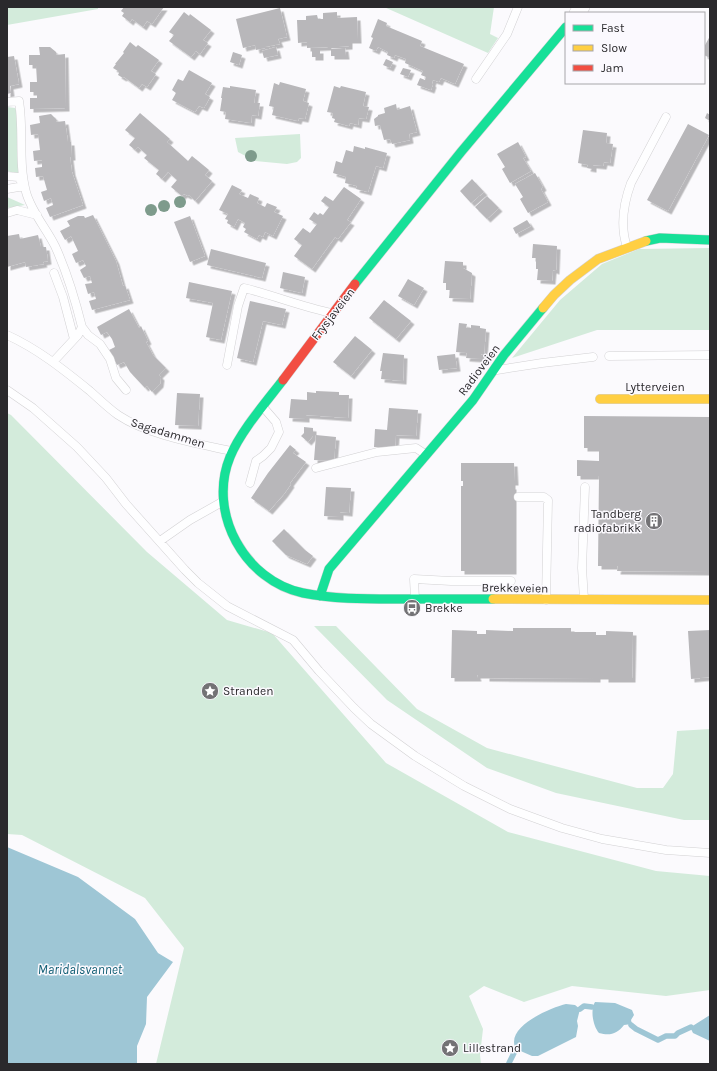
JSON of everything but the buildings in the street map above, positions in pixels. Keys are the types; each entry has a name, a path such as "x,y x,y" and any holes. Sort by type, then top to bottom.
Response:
{"street":[{"name":"Frysjaveien","path":"320,596 283,587 259,572 239,549 230,534 225,517 223,502 224,475 231,452 240,436 332,314 461,152 565,28"},
{"name":"Radioveien","path":"320,596 329,569 472,400 492,371 547,304 570,280 598,259 645,241 660,238 695,238 710,240"},
{"name":"Lytterveien","path":"600,398 710,399"},
{"name":"Brekkeveien","path":"320,596 370,599 710,600"}],"lane":[{"path":"476,79 506,34 518,7"},
{"path":"7,102 20,101 22,114 22,173 24,186 30,202 54,244 63,265 82,327 88,335 100,344 110,360 116,378 126,390"},
{"path":"627,247 624,238 624,226 628,192 666,117"},
{"path":"7,176 18,178 24,186"},
{"path":"7,189 24,186"},
{"path":"7,213 17,210 37,215"},
{"path":"54,272 63,297 74,339"},
{"path":"226,365 238,306 244,288 332,314"},
{"path":"53,362 74,339 82,327"},
{"name":"Sagadammen","path":"7,335 66,371 116,414 129,421 165,434 231,452"},
{"path":"609,356 710,355"},
{"path":"492,371 542,362 593,357"},
{"path":"7,390 33,408 77,447 106,478 126,504 185,570 212,595 227,606 293,640 343,698 371,724 415,756 464,786 510,809 562,828 602,839 666,850 710,853"},
{"path":"250,482 256,461 271,448 279,432 276,422 262,407"},
{"path":"316,468 370,454 398,450 416,448 426,455"},
{"path":"584,600 582,568 585,487"},
{"path":"518,496 544,497 548,500 546,600"},
{"path":"160,541 190,520 223,502"},
{"path":"415,599 414,579 511,582"}],"green space":[{"path":"7,7 98,7 98,9 7,25"},
{"path":"384,7 494,7 490,34 498,38 488,53"},
{"path":"7,107 15,108 18,114 18,174 7,171"},
{"path":"300,134 301,158 297,162 287,164 255,161 238,152 235,138"},
{"path":"7,197 25,205 7,208"},
{"path":"710,248 710,330 597,330 512,358 560,300 602,264 639,249"},
{"path":"7,413 11,415 147,552 227,620 272,633 386,763 508,832 656,871 710,876 710,990 666,996 572,986 524,1002 484,986 469,996 483,1029 480,1055 481,1064 156,1064 184,948 145,898 22,835 7,834"},
{"path":"314,626 336,626 417,709 487,748 637,788 663,788 673,774 677,731 710,729 710,820 684,820 556,793 487,768 387,700"}],"water":[{"name":"Maridalsvannet","path":"7,847 78,877 135,919 158,953 173,962 147,997 146,1024 137,1046 137,1064 7,1064"},
{"path":"595,1002 615,1003 632,1010 634,1015 631,1020 632,1024 624,1025 613,1034 599,1033 593,1018 593,1005"},
{"path":"566,1004 575,1005 580,1009 577,1021 578,1026 576,1037 538,1056 532,1056 516,1049 514,1041 516,1033 522,1026 540,1014"},
{"path":"710,1015 710,1041 693,1033 691,1027"}],"waterway":[{"path":"580,1009 584,1006 592,1007"},
{"path":"631,1025 658,1040 666,1036 675,1036 691,1027"},
{"path":"509,1063 516,1049"}],"traffic: fast":[{"path":"355,284 461,152 565,28"},
{"path":"646,241 660,238 710,240"},
{"path":"320,596 329,569 473,400 504,355 543,308"},
{"path":"283,380 254,417 234,447 224,478 224,500 228,521 236,542 248,559 264,575 282,586 314,595 360,599 493,599"}],"traffic: slow":[{"path":"543,308 570,280 598,259 646,241"},
{"path":"600,399 710,399"},
{"path":"493,599 710,600"}],"traffic: jam":[{"path":"283,380 355,284"}],"place":[{"name":"Tandberg radiofabrikk","path":"654,521"},
{"name":"Brekke","path":"412,608"},
{"name":"Stranden","path":"210,691"},
{"name":"Lillestrand","path":"450,1048"}]}
